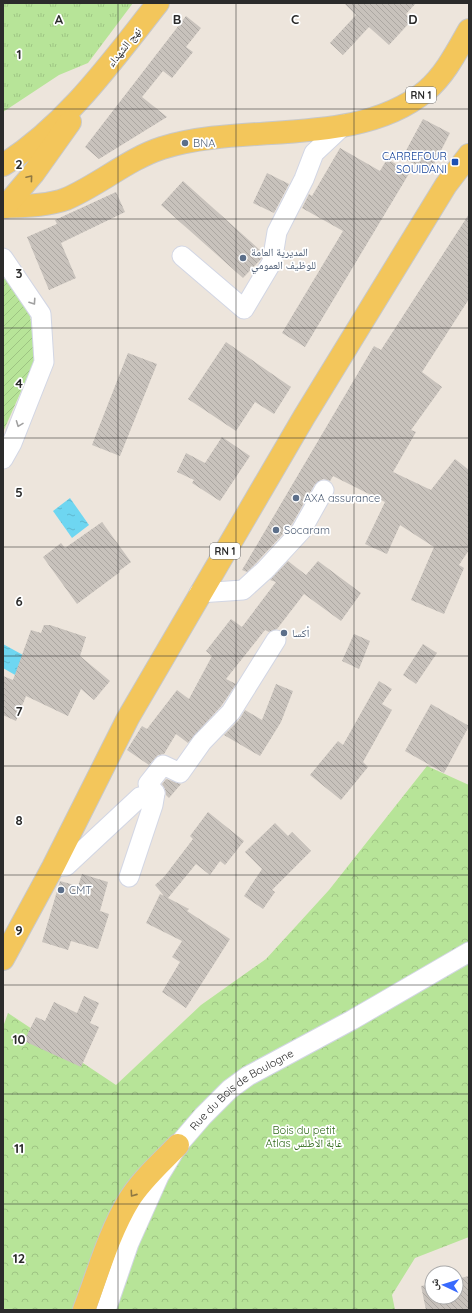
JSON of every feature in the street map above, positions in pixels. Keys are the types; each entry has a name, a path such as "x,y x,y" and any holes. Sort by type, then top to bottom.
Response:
{"main road":[{"name":"نهج الشهداء","path":"89,90 158,3"},
{"name":"RN 1","path":"4,207 48,203 66,199 131,162 161,148 172,145 345,124 388,113 426,91 449,65 469,30"},
{"path":"3,151 89,90"},
{"path":"3,165 37,142 89,90"},
{"path":"4,207 50,152 89,90"},
{"name":"RN 1","path":"3,959 53,867 128,718 199,594 308,410 442,192 469,155"},
{"path":"84,1310 114,1229 127,1204 139,1186 178,1145"}],"street":[{"path":"182,256 244,309 272,262 277,232 304,179 314,153 345,124"},
{"path":"3,258 41,314 44,362 12,443 3,459"},
{"path":"199,594 243,590 265,570 301,531 324,490"},
{"path":"129,877 153,805 155,793 148,784 163,765 180,773 202,742 231,712 276,640"},
{"path":"53,867 66,866 140,797 155,793"},
{"path":"3,935 34,902"},
{"name":"Rue du Bois de Boulogne","path":"106,1310 142,1212 159,1176 178,1145 203,1116 230,1089 248,1076 352,1020 469,952"}],"green space":[{"path":"3,3 133,3 88,63 59,75 3,112"},
{"path":"7,278 30,314 35,360 3,432 3,279"},
{"name":"Bois du petit Atlas غابة الأطلس","path":"427,766 469,785 469,1237 415,1258 392,1295 395,1310 3,1310 3,1027 8,1013 116,1085 201,1005 266,959 329,890"}],"water":[{"path":"70,498 89,525 72,538 53,511"},
{"path":"3,644 32,660 22,679 3,668"}],"building":[{"path":"344,3 416,3 406,14 412,20 389,45 369,27 343,55 330,43 356,15"},
{"path":"186,16 201,28 186,47 193,52 172,78 163,71 142,97 167,117 99,159 85,147"},
{"path":"423,119 450,133 430,172 402,158"},
{"path":"340,148 380,171 387,159 410,172 305,347 282,333 343,231 302,208 309,194 312,196"},
{"path":"267,173 289,184 274,213 253,203"},
{"path":"183,181 262,252 262,258 243,278 161,205"},
{"path":"116,192 125,212 61,243 76,278 49,290 27,237 57,224 55,220"},
{"path":"469,214 469,299 422,372 442,387 411,430 416,432 393,472 431,490 455,459 469,470 469,550 459,565 464,568 444,614 411,600 434,547 400,525 387,554 365,544 385,502 333,476 330,481 323,479 315,484 292,524 247,572 242,570 374,346 381,350"},
{"path":"226,342 291,387 274,414 255,402 236,431 188,399"},
{"path":"128,353 157,364 120,456 92,445"},
{"path":"222,437 250,456 220,501 192,483 194,480 177,472 186,453 205,463"},
{"path":"102,522 131,562 77,604 43,557 61,543 65,548"},
{"path":"288,561 306,575 318,561 361,593 341,621 304,594 277,629 269,632 265,630 226,679 236,684 222,705 188,743 176,734 164,754 158,755 149,765 127,750 142,726 147,729 177,690 189,699 212,656 206,651 231,619 242,627 276,582 270,580"},
{"path":"44,625 50,625 86,637 80,656 110,681 94,700 81,689 68,716 26,696 16,721 3,715 3,676 13,680 31,630 41,633"},
{"path":"354,634 370,641 359,669 342,661"},
{"path":"423,644 437,653 416,684 403,675"},
{"path":"379,681 392,689 382,704 392,710 363,762 368,767 341,800 310,775 338,741 343,745"},
{"path":"276,684 293,691 281,722 260,756 224,735 239,720 245,710 262,720"},
{"path":"431,704 469,726 444,773 405,751"},
{"path":"166,779 181,784 169,798 166,795 162,784"},
{"path":"208,812 244,841 225,865 220,861 210,875 196,864 168,898 189,909 187,911 230,939 186,1008 162,992 180,962 172,957 182,941 146,923 160,894 164,896 155,885 164,877 193,839 190,836"},
{"path":"275,823 288,836 292,832 311,851 272,890 275,892 263,909 244,896 262,869 245,852"},
{"path":"82,874 108,882 100,911 109,914 98,949 71,941 68,950 42,942 60,881 78,886"},
{"path":"84,996 99,1003 90,1023 99,1027 81,1067 24,1041 36,1017 45,1021 54,1002 77,1013"},
{"path":"469,1276 469,1310 426,1310 425,1305 464,1305 464,1277"},
{"path":"424,1285 424,1300 421,1286"}],"place":[{"name":"BNA","path":"185,143"},
{"name":"CARREFOUR SOUIDANI","path":"455,162"},
{"name":"المديرية العامة للوظيف العمومي","path":"243,258"},
{"name":"AXA assurance","path":"296,498"},
{"name":"Socaram","path":"276,530"},
{"name":"أكسا","path":"284,633"},
{"name":"CMT","path":"61,890"}]}
